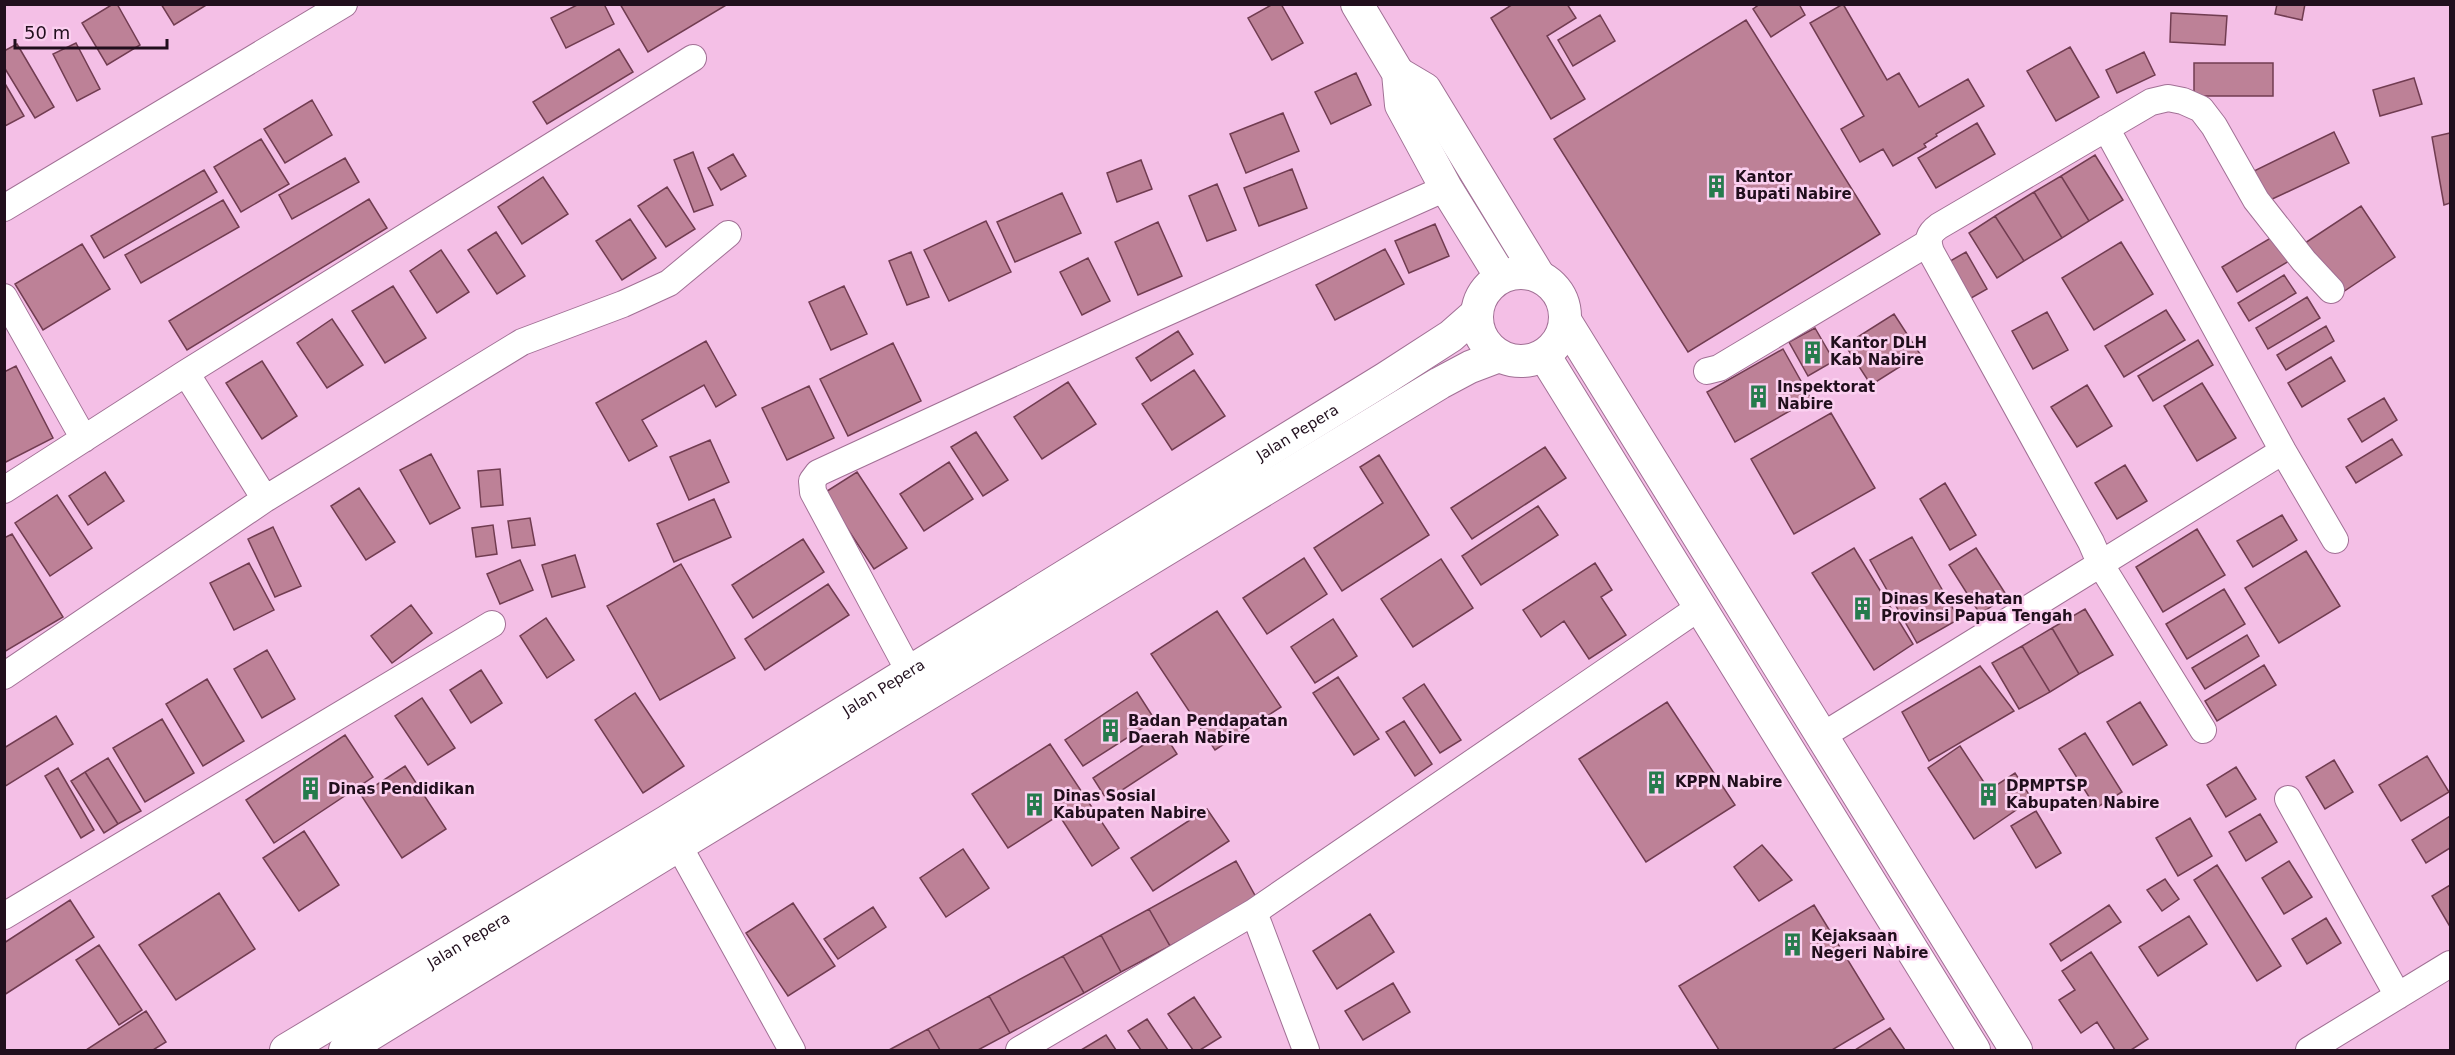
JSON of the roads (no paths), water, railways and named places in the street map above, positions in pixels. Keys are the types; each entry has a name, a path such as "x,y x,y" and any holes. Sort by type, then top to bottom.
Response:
{"main road":[{"path":"1357,4 1398,73 1401,105 1446,188 1501,277"},
{"path":"1398,73 1425,89 1539,276"},
{"path":"1524,272 1539,276 1552,284 1559,292 1565,306 1566,322 1561,337 1544,355 1529,361 1514,361 1499,356 1487,346 1479,333 1476,314 1480,299 1488,286 1501,277 1524,272"},
{"name":"Jalan Pepera","path":"345,1050 672,833 909,671 1082,583 1451,336 1476,314"},
{"path":"1566,322 2016,1050"},
{"path":"1544,355 1974,1050"},
{"name":"Jalan Pepera","path":"286,1050 672,833 1082,583 1440,383 1470,367 1499,356"},
{"path":"1887,910 1917,891"}],"street":[{"path":"4,208 344,4"},
{"path":"4,490 186,373 693,58"},
{"path":"1707,371 1719,368 1928,243 1932,231 2151,102 2168,98 2201,109 2214,126 2256,200 2304,261 2331,290"},
{"path":"2106,128 2283,451 2336,540"},
{"path":"909,671 813,492 812,481 818,473 1446,188"},
{"path":"4,676 266,498 522,342 623,304 669,283 728,234"},
{"path":"1928,243 2091,542 2101,565 2203,730"},
{"path":"4,297 84,439"},
{"path":"186,373 266,498"},
{"path":"1822,736 2283,451"},
{"path":"1018,1050 1254,912 1700,607"},
{"path":"4,916 492,624"},
{"path":"2288,800 2398,996"},
{"path":"672,833 792,1050"},
{"path":"1254,912 1306,1050"},
{"path":"2312,1050 2451,964"}],"place":[{"name":"Kantor Bupati Nabire","path":"1717,186"},
{"name":"Kantor DLH Kab Nabire","path":"1812,352"},
{"name":"Inspektorat Nabire","path":"1759,396"},
{"name":"Dinas Kesehatan Provinsi Papua Tengah","path":"1863,608"},
{"name":"Badan Pendapatan Daerah Nabire","path":"1110,730"},
{"name":"KPPN Nabire","path":"1657,782"},
{"name":"Dinas Pendidikan","path":"310,789"},
{"name":"DPMPTSP Kabupaten Nabire","path":"1988,795"},
{"name":"Dinas Sosial Kabupaten Nabire","path":"1035,805"},
{"name":"Kejaksaan Negeri Nabire","path":"1793,945"}]}
